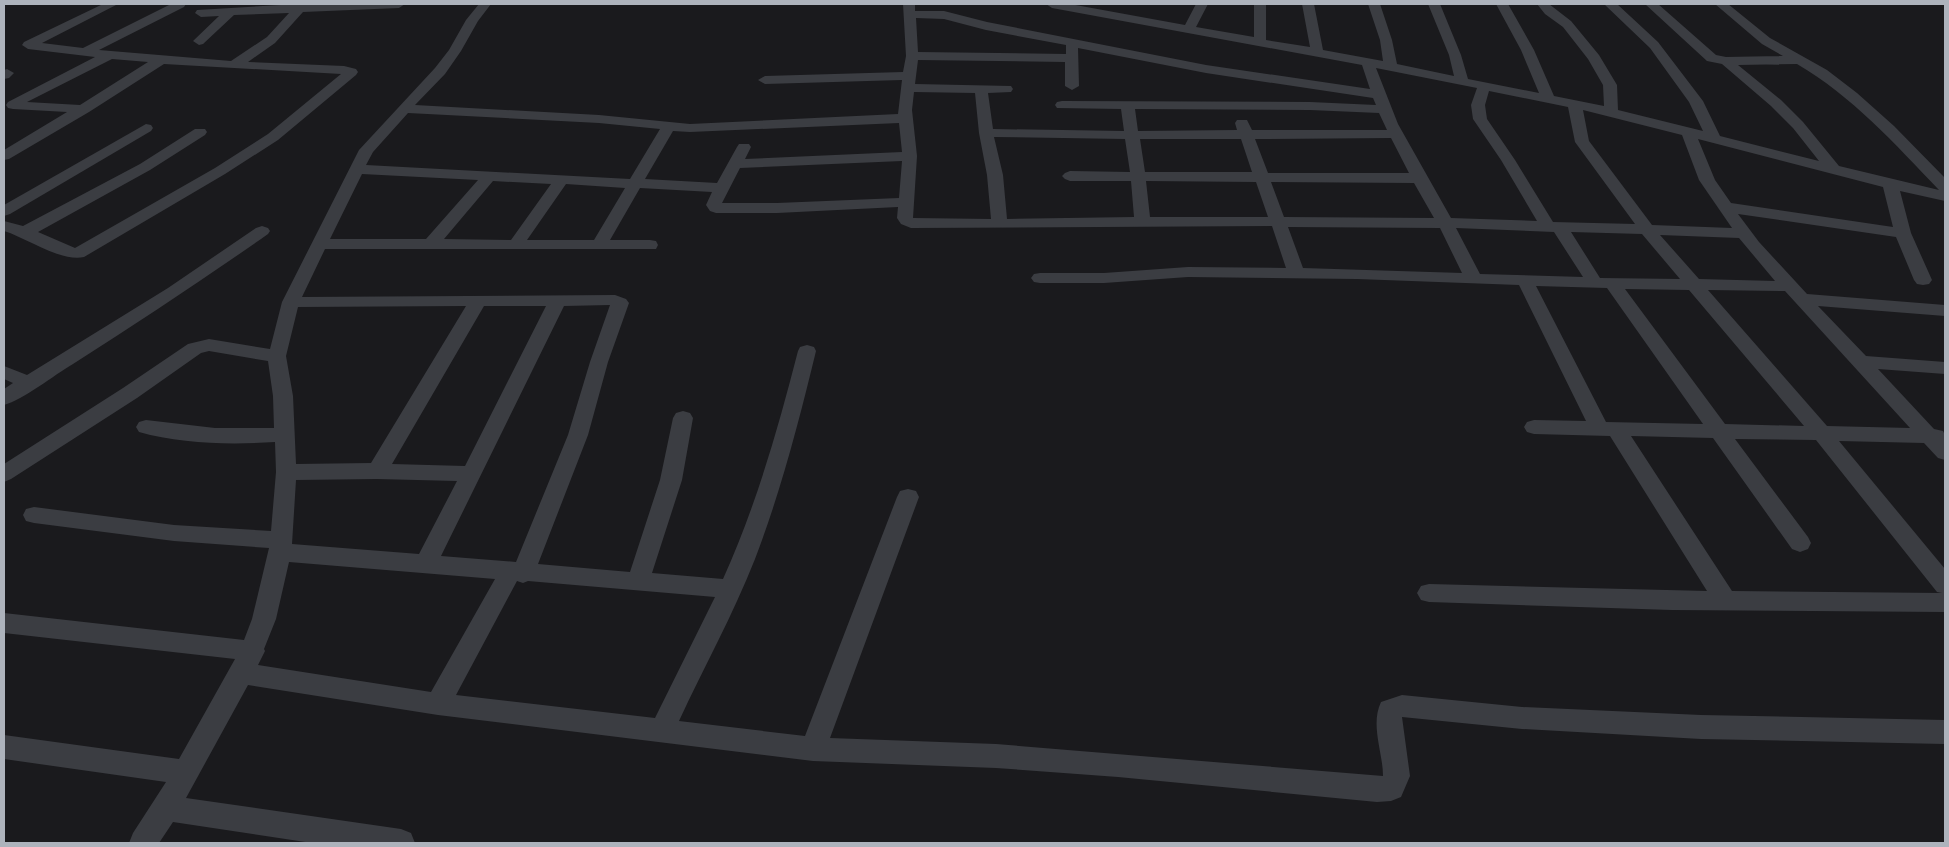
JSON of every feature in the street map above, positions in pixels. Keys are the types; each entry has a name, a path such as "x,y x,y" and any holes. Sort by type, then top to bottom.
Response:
{"street":[{"path":"4,226 25,232 67,252 72,253 83,250 220,171 273,137 350,72 344,70 110,55 28,45 112,4"},
{"path":"85,52 180,4"},
{"path":"201,13 303,6 399,4"},
{"path":"143,843 166,808 248,662 264,619 281,546 286,472 283,396 277,356 291,302 366,150 440,71 455,51 472,20 485,4"},
{"path":"1052,4 1368,62 1611,112 1714,140 1945,196"},
{"path":"1133,19 1141,4"},
{"path":"1189,29 1202,4"},
{"path":"1260,4 1260,42"},
{"path":"1308,4 1317,53"},
{"path":"1374,4 1386,40 1391,67"},
{"path":"1434,4 1448,37 1462,82"},
{"path":"1502,4 1515,24 1538,71 1548,99"},
{"path":"1543,4 1549,12 1567,24 1594,58 1610,85 1611,112"},
{"path":"1610,4 1641,31 1660,53 1696,101 1714,140"},
{"path":"1651,4 1708,55 1726,61 1798,60"},
{"path":"1721,4 1766,41 1822,73 1852,96 1889,128 1945,187"},
{"path":"234,64 271,40 303,6"},
{"path":"1377,94 1206,69 909,9 912,56 905,110 910,156 905,218 911,222 999,223 1445,223 1744,233"},
{"path":"199,41 230,12"},
{"path":"1072,42 1072,86"},
{"path":"84,108 13,105 110,55"},
{"path":"912,56 1072,58"},
{"path":"4,156 162,59"},
{"path":"1726,61 1798,124 1834,170"},
{"path":"1368,62 1377,94 1394,134 1445,223 1474,279"},
{"path":"765,80 909,82 981,89 1006,88"},
{"path":"1484,86 1478,105 1480,119 1555,228 1603,283 1719,432 1800,543"},
{"path":"981,89 986,133 995,175 999,223"},
{"path":"1062,105 1383,109"},
{"path":"1126,105 1138,176 1142,222"},
{"path":"1575,105 1582,142 1648,231 1820,433 1945,586"},
{"path":"4,117 23,106"},
{"path":"1237,106 1297,274"},
{"path":"405,109 599,120 668,127 717,128 768,123 906,118"},
{"path":"599,244 668,127"},
{"path":"4,211 146,128"},
{"path":"25,232 138,171 200,132"},
{"path":"1688,132 1707,180 1762,257 1861,362 1937,436 1945,453"},
{"path":"986,133 1131,135 1394,134"},
{"path":"744,147 714,205 716,208 906,202"},
{"path":"735,164 835,161 910,156"},
{"path":"358,169 723,188"},
{"path":"431,244 489,176"},
{"path":"1070,176 1419,178"},
{"path":"516,244 560,180"},
{"path":"1890,184 1903,233 1923,280"},
{"path":"1726,207 1903,233"},
{"path":"4,398 174,292 262,231"},
{"path":"321,244 650,245"},
{"path":"1040,278 1104,278 1180,272 1790,286"},
{"path":"1525,281 1608,429 1725,600"},
{"path":"425,565 558,300"},
{"path":"291,302 615,300 620,304 620,309 599,362 578,435 516,573 438,704"},
{"path":"1802,300 1945,310"},
{"path":"378,471 478,301"},
{"path":"4,474 130,393 195,348 209,345 277,356"},
{"path":"662,730 730,589 756,526 787,432 807,351"},
{"path":"1861,362 1945,368"},
{"path":"4,372 29,383"},
{"path":"638,582 672,480 683,418"},
{"path":"146,427 215,436 245,437 284,434"},
{"path":"1534,427 1937,436"},
{"path":"286,472 378,471 471,474"},
{"path":"813,749 908,497"},
{"path":"34,516 425,565 730,589"},
{"path":"1429,592 1725,600 1945,603"},
{"path":"4,623 248,662 438,704 813,749 996,756 1118,765 1377,790 1391,788 1397,776 1389,723 1390,710 1402,706 1522,718 1701,727 1945,732"},
{"path":"4,747 186,772"},
{"path":"166,808 401,843"}]}
